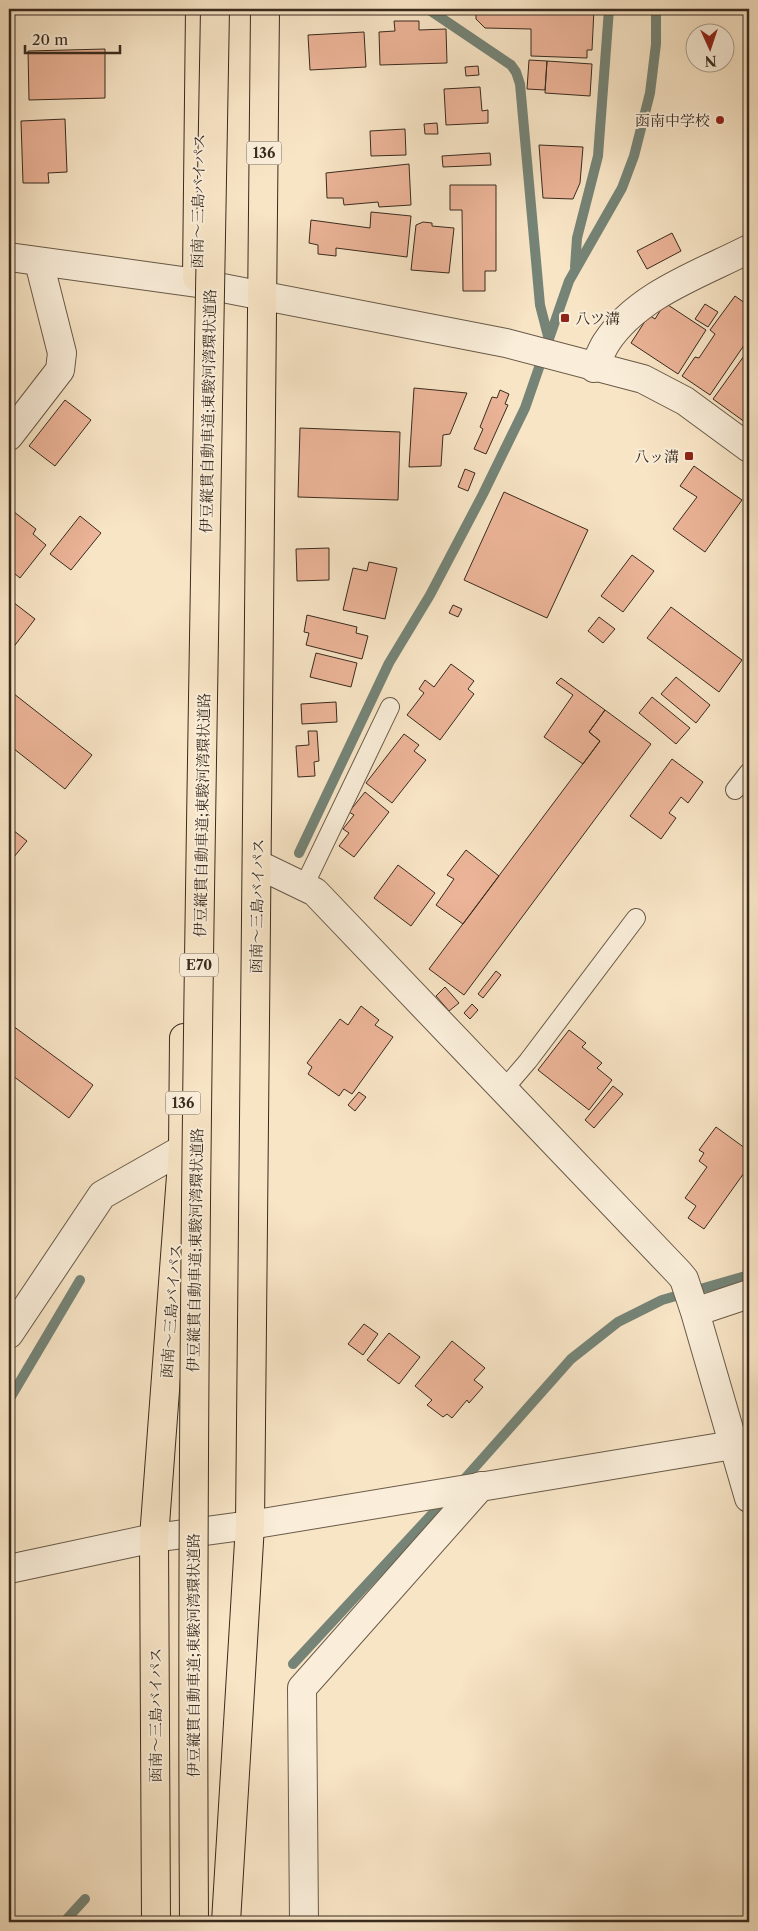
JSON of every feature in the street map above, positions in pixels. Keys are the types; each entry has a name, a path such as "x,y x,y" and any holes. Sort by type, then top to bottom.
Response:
{"highway":[{"name":"函南～三島バイパス","path":"156,1922 154,1538 183,1150 200,9"},
{"name":"伊豆縦貫自動車道;東駿河湾環状道路","path":"194,1922 192,1677 196,1172 215,9"},
{"name":"函南～三島バイパス","path":"226,1922 250,1525 266,9"}],"street":[{"path":"594,368 606,343 636,310 668,289 749,250"},
{"path":"9,257 197,283 506,342 566,358 594,368 643,379 685,401 749,448"},
{"path":"9,436 60,370 62,353 39,262"},
{"path":"257,864 315,892 684,1278 749,1498"},
{"path":"9,1334 102,1195 183,1150"},
{"path":"694,1309 749,1294"},
{"path":"9,1569 154,1538 250,1525 733,1445"},
{"path":"304,1922 302,1688 481,1486"}],"lane":[{"path":"304,886 390,707"},
{"path":"735,790 749,772"},
{"path":"504,1089 528,1061 636,918"}],"building":[{"path":"476,9 594,9 592,50 587,50 587,58 531,56 531,29 485,28 476,19"},
{"path":"394,21 419,21 419,30 446,29 447,63 380,65 379,32 395,31"},
{"path":"364,32 366,67 310,70 308,35"},
{"path":"105,49 105,98 29,100 28,51"},
{"path":"529,60 547,61 545,90 527,89"},
{"path":"547,61 592,64 590,96 545,93"},
{"path":"478,66 479,75 466,76 465,67"},
{"path":"480,87 482,111 488,110 488,123 446,125 444,89"},
{"path":"65,119 67,172 48,173 49,183 23,183 21,121"},
{"path":"437,123 438,134 425,134 424,124"},
{"path":"405,129 406,155 371,156 370,131"},
{"path":"539,145 583,147 580,183 573,199 543,198"},
{"path":"490,153 491,165 443,167 442,156"},
{"path":"409,164 411,205 379,207 378,202 344,205 343,198 327,198 326,173"},
{"path":"450,185 496,185 496,271 485,271 485,291 463,291 462,210 450,210"},
{"path":"371,212 411,216 407,257 336,248 336,256 318,254 318,245 309,243 311,220 370,228"},
{"path":"423,222 432,223 432,226 454,228 449,273 411,270 416,225"},
{"path":"672,233 681,251 647,269 637,251"},
{"path":"735,296 749,306 749,338 710,395 682,376 695,357 699,358 715,334 710,330"},
{"path":"665,303 706,330 678,374 631,343 649,315 655,319"},
{"path":"705,304 718,312 708,327 695,319"},
{"path":"749,349 749,425 713,399"},
{"path":"414,388 467,393 450,434 443,435 441,466 409,467"},
{"path":"500,390 509,394 505,404 508,405 486,454 474,449 483,429 480,427 492,397 497,398"},
{"path":"65,400 91,420 55,466 29,446"},
{"path":"300,428 400,432 398,500 298,497"},
{"path":"694,466 742,500 705,552 673,529 697,497 680,486"},
{"path":"465,469 475,473 468,491 458,487"},
{"path":"504,492 588,530 547,618 464,580"},
{"path":"9,508 36,529 33,534 46,545 20,578 9,569"},
{"path":"80,516 101,533 71,570 50,554"},
{"path":"329,548 329,580 297,581 296,549"},
{"path":"632,555 654,571 623,612 601,596"},
{"path":"369,562 397,568 385,619 343,610 353,568 367,571"},
{"path":"9,599 35,619 9,653"},
{"path":"453,605 462,609 458,617 449,613"},
{"path":"671,607 742,660 719,692 647,638"},
{"path":"307,615 357,627 356,633 368,636 362,659 306,645 309,633 304,632"},
{"path":"599,617 615,629 603,643 588,631"},
{"path":"316,653 357,663 351,687 310,677"},
{"path":"451,664 474,681 468,689 474,694 440,740 407,715 424,693 419,689 425,680 434,687"},
{"path":"676,677 710,705 696,723 661,694"},
{"path":"561,678 605,710 589,732 600,741 583,764 544,737 573,695 556,683"},
{"path":"9,690 92,755 65,789 9,745"},
{"path":"652,697 690,728 676,744 639,713"},
{"path":"336,702 337,722 302,724 301,704"},
{"path":"605,710 651,744 464,995 429,969 600,741 589,732"},
{"path":"308,731 317,731 319,761 314,762 315,776 298,777 296,746 309,745"},
{"path":"404,734 419,745 414,751 426,760 392,803 366,783"},
{"path":"672,759 703,782 688,803 681,797 669,813 676,818 661,839 630,816"},
{"path":"365,792 389,812 354,857 339,846 349,833 343,829 354,815 349,812"},
{"path":"9,827 27,841 9,863"},
{"path":"466,850 499,876 463,924 436,905 454,879 447,875"},
{"path":"398,865 435,893 411,926 374,898"},
{"path":"496,971 501,975 483,998 478,994"},
{"path":"445,987 459,1003 449,1011 436,996"},
{"path":"472,1004 478,1010 470,1019 464,1013"},
{"path":"361,1006 379,1020 375,1025 393,1037 352,1094 344,1089 339,1096 308,1074 312,1067 307,1063 340,1019 348,1025"},
{"path":"9,1023 93,1085 69,1118 9,1073"},
{"path":"569,1030 586,1043 582,1047 602,1063 597,1068 612,1080 589,1110 538,1070"},
{"path":"613,1086 623,1094 594,1128 585,1120"},
{"path":"359,1092 366,1097 355,1111 348,1105"},
{"path":"716,1127 749,1151 749,1166 704,1229 688,1218 696,1206 685,1198 707,1167 699,1161 704,1153 699,1150"},
{"path":"364,1324 378,1334 363,1355 348,1344"},
{"path":"389,1333 420,1357 399,1384 367,1360"},
{"path":"452,1341 485,1368 474,1380 483,1387 469,1403 467,1400 452,1418 447,1414 443,1417 427,1405 432,1400 415,1386"}],"waterway":[{"path":"428,9 511,65 516,72 520,84 540,305 549,340"},
{"path":"575,267 577,238 598,156 609,9"},
{"path":"299,853 389,663 430,595 483,494 525,408 569,281 622,188 634,156 650,93 656,44 656,9"},
{"path":"460,1484 571,1359 618,1322 662,1300 749,1275"},
{"path":"9,1400 80,1280"},
{"path":"293,1664 447,1498"},
{"path":"64,1922 85,1899"}],"place":[{"name":"函南中学校","path":"720,120"},
{"name":"八ツ溝","path":"565,318"},
{"name":"八ッ溝","path":"689,456"}]}
